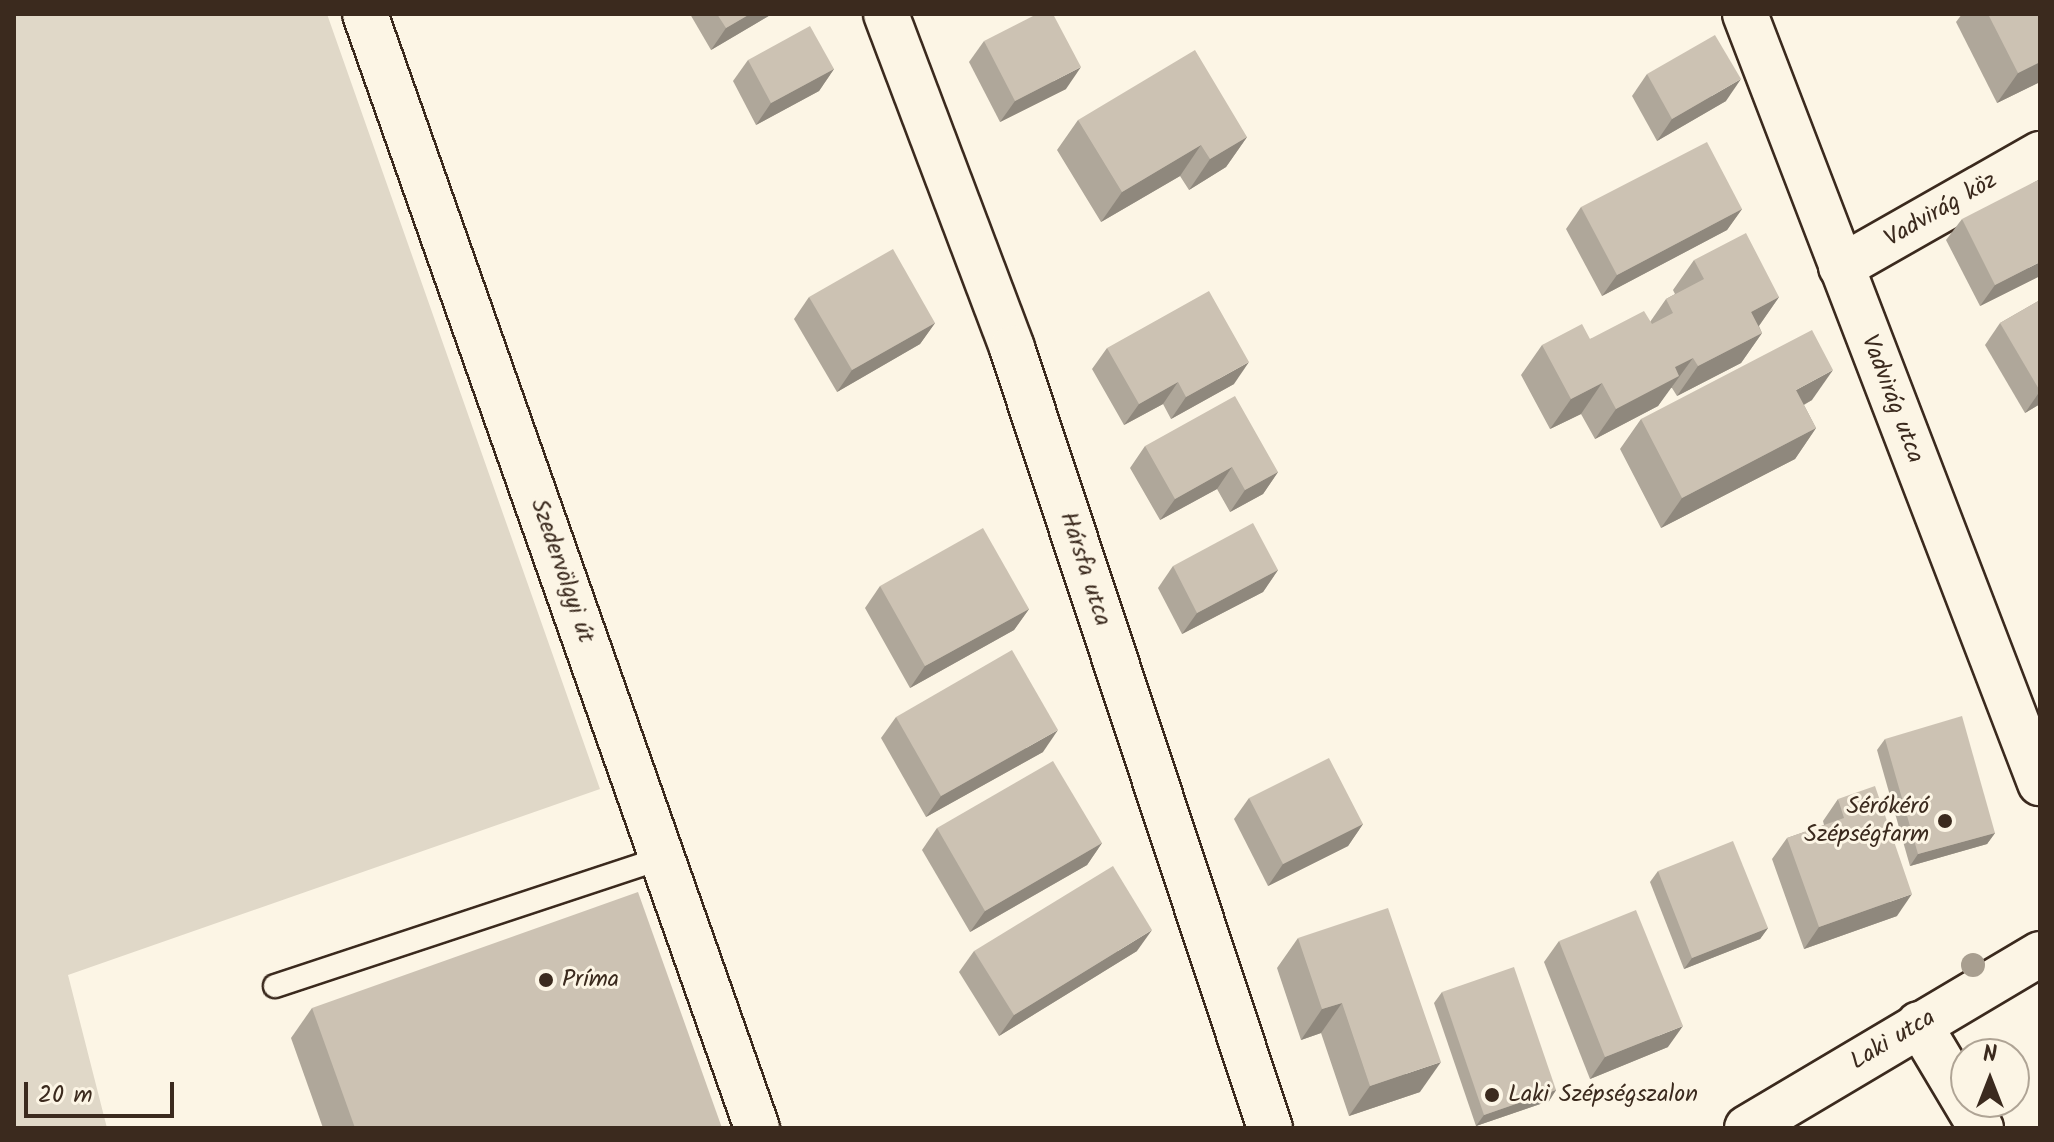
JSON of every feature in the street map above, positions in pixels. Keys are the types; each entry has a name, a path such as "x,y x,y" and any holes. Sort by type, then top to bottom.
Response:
{"street":[{"name":"Szedervölgyi út","path":"365,14 757,1128"},
{"name":"Hársfa utca","path":"886,14 1012,348 1270,1128"},
{"name":"Vadvirág utca","path":"1745,14 2040,783"},
{"name":"Vadvirág köz","path":"1841,267 2040,154"},
{"name":"Laki utca","path":"1747,1128 2040,954"},
{"path":"1919,1024 1981,1128"}],"lane":[{"path":"275,986 663,858"}],"shaded area":[{"path":"14,14 327,14 600,789 68,975 107,1128 14,1128"}],"building":[{"path":"717,14 750,14 726,28"},
{"path":"1037,14 1053,14 1081,67 1015,101 984,41"},
{"path":"1988,14 2040,14 2040,62 2018,73"},
{"path":"810,26 834,69 771,103 748,60"},
{"path":"1715,35 1741,79 1672,119 1647,74"},
{"path":"1195,50 1247,137 1210,159 1201,145 1122,192 1078,120"},
{"path":"1707,142 1742,209 1617,275 1581,207"},
{"path":"2040,179 2040,262 1995,285 1962,219"},
{"path":"1746,233 1779,297 1751,312 1762,333 1698,366 1693,358 1675,367 1679,376 1616,409 1602,383 1571,399 1542,345 1582,324 1590,339 1644,311 1652,324 1673,313 1666,299 1704,279 1694,260"},
{"path":"893,249 935,323 852,370 809,297"},
{"path":"1209,291 1249,362 1186,397 1178,382 1139,404 1107,348"},
{"path":"2040,300 2040,391 2000,323"},
{"path":"1812,330 1833,370 1796,390 1816,428 1682,498 1641,419"},
{"path":"1235,396 1278,472 1245,490 1232,467 1175,499 1145,446"},
{"path":"1253,523 1278,570 1197,613 1173,566"},
{"path":"983,528 1029,609 925,666 880,586"},
{"path":"1012,650 1058,730 941,796 896,717"},
{"path":"1962,716 1995,833 1918,854 1885,739"},
{"path":"1329,758 1363,824 1283,864 1249,798"},
{"path":"1053,761 1102,843 985,911 937,828"},
{"path":"1875,786 1912,894 1819,927 1787,838 1844,818 1838,799"},
{"path":"1733,841 1768,928 1692,958 1658,871"},
{"path":"1113,866 1152,930 1014,1015 974,951"},
{"name":"Príma","path":"638,892 722,1128 355,1128 312,1008"},
{"path":"1388,908 1441,1062 1370,1086 1342,1003 1322,1009 1298,938"},
{"path":"1636,910 1683,1026 1605,1057 1559,941"},
{"path":"1514,967 1556,1090 1484,1115 1442,992"}],"place":[{"name":"Sérókéró Szépségfarm","path":"1945,821"},
{"name":"Príma","path":"546,980"},
{"name":"Laki Szépségszalon","path":"1492,1095"}]}
